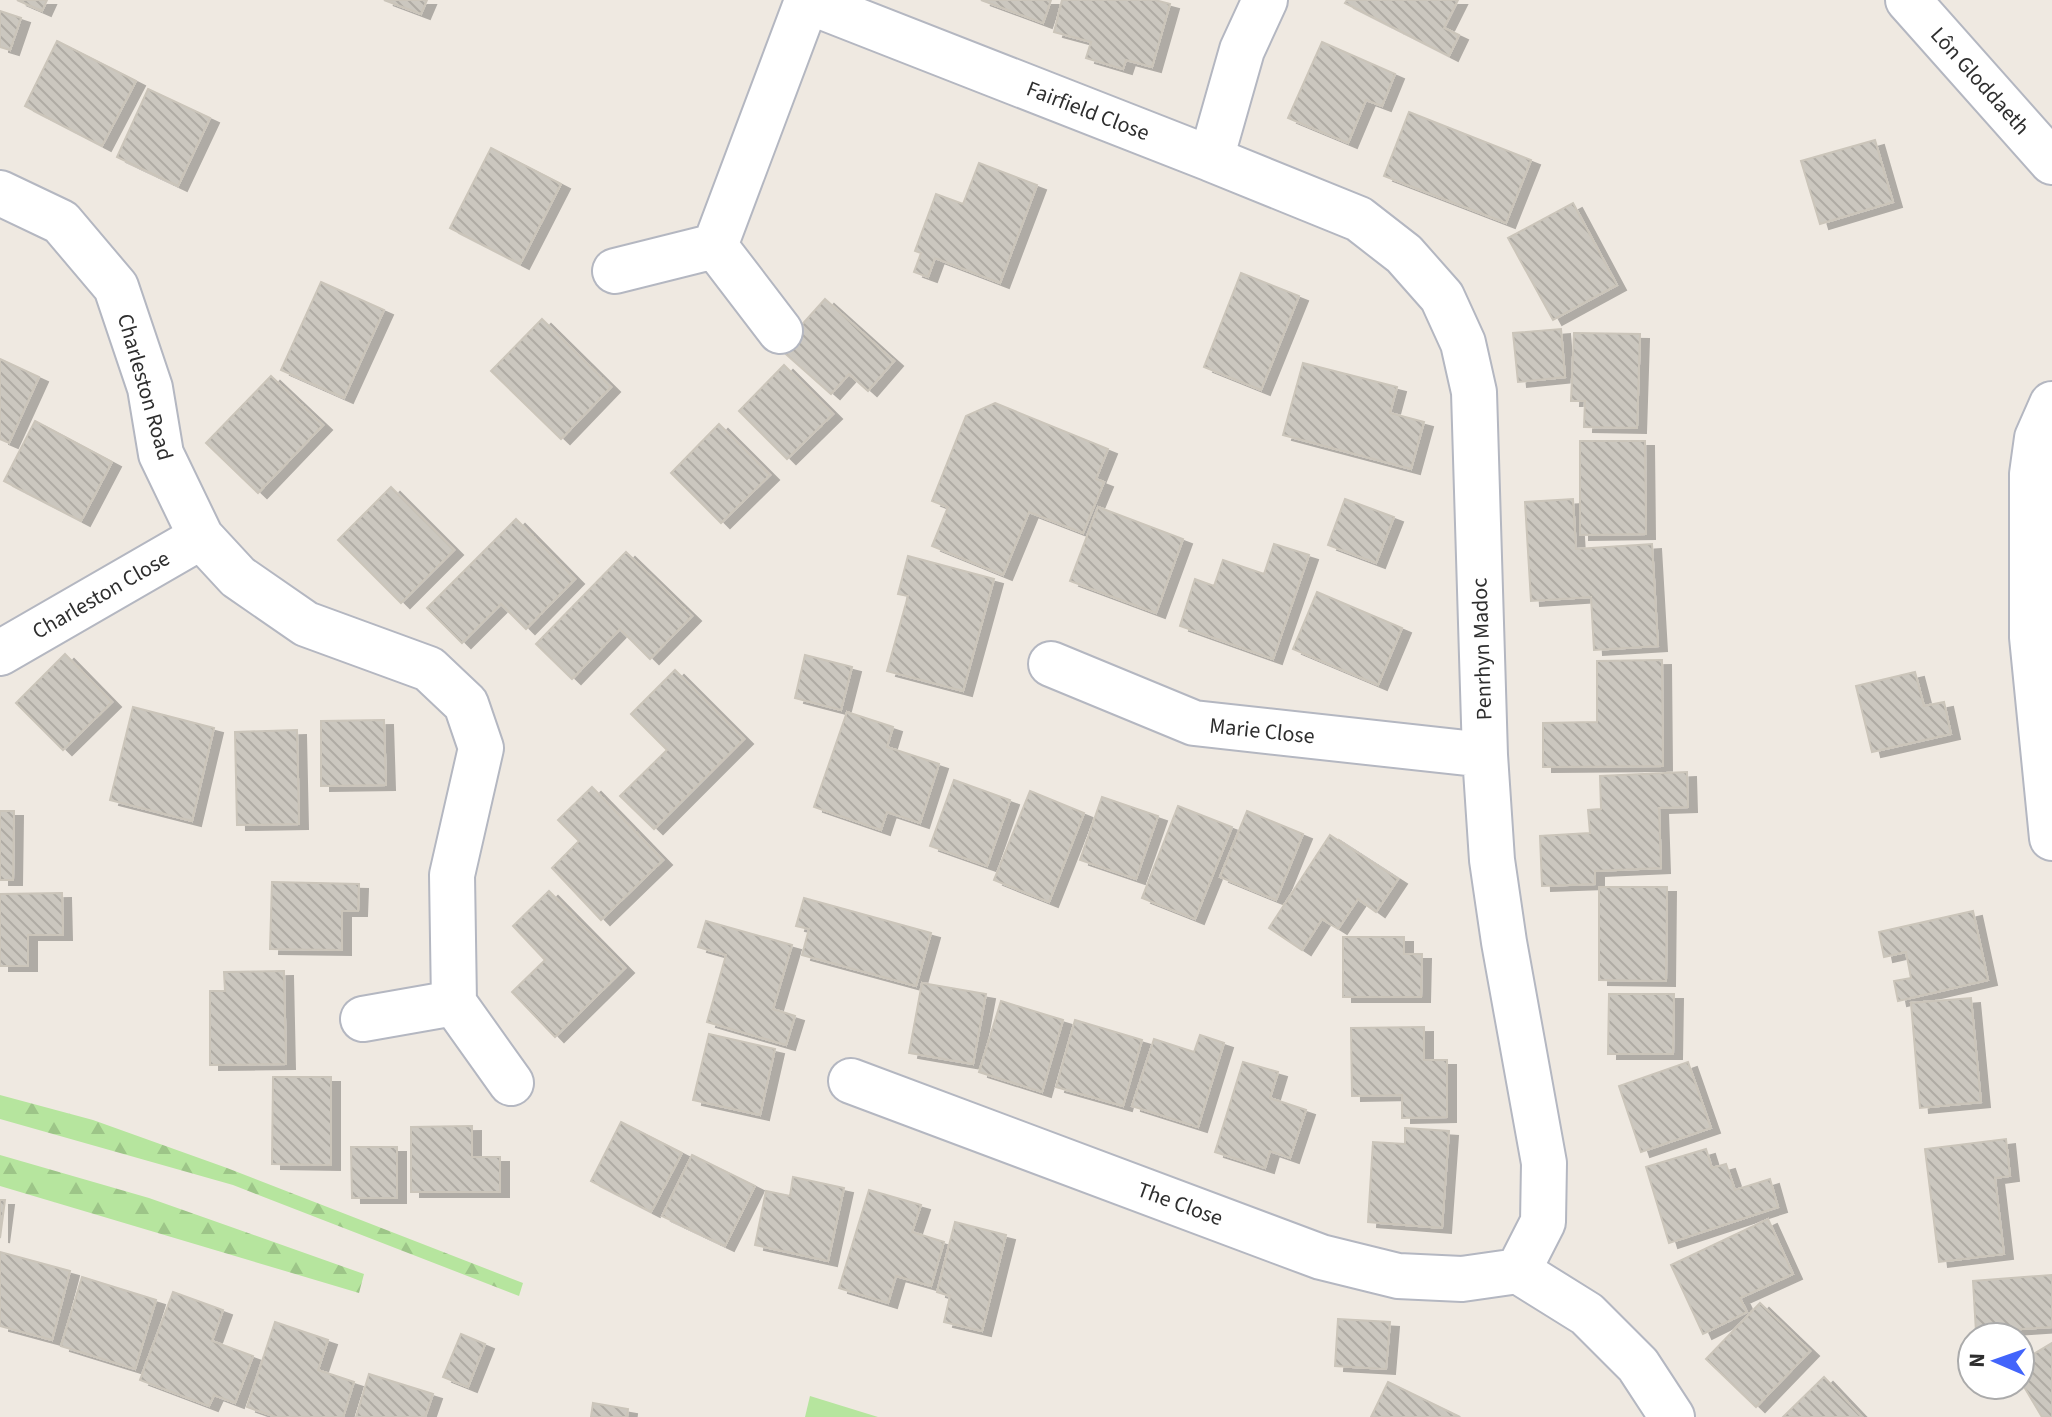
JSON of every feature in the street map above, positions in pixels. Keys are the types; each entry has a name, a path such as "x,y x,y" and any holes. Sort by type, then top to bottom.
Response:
{"street":[{"path":"1211,159 1242,50 1265,0"},
{"name":"Lôn Gloddaeth","path":"1908,0 2052,162"},
{"name":"Fairfield Close","path":"715,246 807,1 1211,159"},
{"name":"Penrhyn Madoc","path":"1211,159 1359,219 1404,254 1442,297 1458,332 1474,392 1485,755 1492,860 1544,1163 1543,1222 1518,1271"},
{"name":"Charleston Road","path":"0,193 61,222 116,287 150,388 161,454 201,537 238,577 306,624 429,669 466,704 481,748 452,875 454,1003"},
{"path":"615,271 715,246 780,331"},
{"path":"2052,404 2037,438 2032,474 2032,637 2052,838"},
{"name":"Charleston Close","path":"0,653 201,537"},
{"name":"Marie Close","path":"1051,664 1194,723 1485,755"},
{"path":"363,1019 454,1003 511,1083"},
{"name":"The Close","path":"851,1081 1321,1257 1398,1276 1462,1279 1518,1271"},
{"path":"1518,1271 1587,1314 1638,1365 1672,1417"}],"green space":[{"path":"0,1095 93,1120 227,1168 523,1283 519,1296 233,1185 0,1119"},
{"path":"0,1155 149,1198 364,1274 359,1293 0,1186"},
{"path":"810,1396 878,1417 805,1417"}],"building":[{"path":"17,0 47,0 42,11"},
{"path":"384,0 427,0 421,14"},
{"path":"981,0 1051,0 1043,23"},
{"path":"1062,0 1155,0 1170,4 1152,67 1126,60 1123,69 1086,58 1091,42 1054,32"},
{"path":"1347,0 1458,0 1444,28 1459,35 1449,56 1345,3"},
{"path":"0,11 21,18 10,50 0,47"},
{"path":"57,41 136,81 102,146 25,106"},
{"path":"1322,42 1395,74 1382,106 1366,100 1348,143 1288,118"},
{"path":"148,89 210,118 178,186 117,157"},
{"path":"1409,112 1531,160 1506,223 1384,176"},
{"path":"1875,140 1893,202 1820,224 1801,161"},
{"path":"491,148 561,184 520,264 450,228"},
{"path":"979,163 1037,185 1000,283 935,258 928,277 914,272 921,253 915,251 936,194 963,204"},
{"path":"1573,203 1617,285 1553,320 1508,238"},
{"path":"1241,273 1299,296 1261,390 1204,367"},
{"path":"321,282 384,310 344,398 281,370"},
{"path":"825,299 894,361 868,391 849,374 831,394 780,349"},
{"path":"542,319 611,387 561,439 491,371"},
{"path":"1561,329 1565,377 1518,382 1513,333"},
{"path":"1574,333 1640,334 1637,428 1584,427 1585,401 1571,401"},
{"path":"0,359 39,377 9,443 0,439"},
{"path":"1303,363 1397,387 1390,413 1424,422 1411,469 1283,435"},
{"path":"784,365 833,414 787,459 739,411"},
{"path":"271,376 323,425 258,493 206,443"},
{"path":"995,403 1108,449 1096,479 1104,482 1083,533 1029,512 1003,575 932,546 948,507 932,501 966,416"},
{"path":"35,421 112,462 81,521 4,481"},
{"path":"719,424 770,475 721,523 671,473"},
{"path":"1580,441 1645,441 1646,534 1580,535"},
{"path":"391,487 454,550 401,603 338,540"},
{"path":"1345,499 1394,517 1376,563 1328,545"},
{"path":"1573,499 1576,549 1652,544 1658,646 1594,650 1591,597 1531,601 1525,502"},
{"path":"1098,507 1183,539 1156,613 1070,581"},
{"path":"516,519 575,579 526,629 501,604 462,643 427,608"},
{"path":"1274,544 1309,555 1273,659 1180,626 1195,579 1214,586 1223,560 1264,574"},
{"path":"626,552 692,616 650,659 620,629 572,679 536,644"},
{"path":"908,556 994,579 963,691 887,671 908,596 898,594"},
{"path":"1317,592 1402,628 1378,685 1293,649"},
{"path":"65,654 112,702 63,750 16,703"},
{"path":"805,655 852,667 841,710 795,698"},
{"path":"1662,660 1663,766 1543,767 1543,723 1597,722 1597,661"},
{"path":"675,670 744,739 654,829 620,796 667,750 631,714"},
{"path":"1915,672 1924,706 1944,702 1951,734 1872,752 1856,686"},
{"path":"133,707 214,728 192,821 110,800"},
{"path":"847,712 893,727 887,747 939,764 920,823 887,812 881,830 814,807"},
{"path":"384,720 386,785 321,786 321,721"},
{"path":"297,730 299,824 237,825 235,732"},
{"path":"1687,772 1688,807 1659,808 1661,868 1595,871 1595,884 1542,886 1540,836 1590,833 1588,810 1601,809 1600,776"},
{"path":"954,780 1010,800 987,866 930,846"},
{"path":"592,787 663,860 601,920 552,868 579,841 558,820"},
{"path":"1030,791 1084,813 1049,902 994,880"},
{"path":"1102,797 1158,816 1136,879 1080,860"},
{"path":"1178,806 1232,827 1195,919 1142,898"},
{"path":"0,811 14,811 13,880 0,880"},
{"path":"1247,811 1303,834 1276,900 1220,877"},
{"path":"1330,835 1398,879 1376,912 1358,899 1338,929 1322,919 1302,950 1269,928"},
{"path":"272,882 359,884 358,911 342,911 342,950 270,949"},
{"path":"1599,887 1667,887 1666,981 1599,980"},
{"path":"549,891 625,968 555,1037 512,992 545,960 513,926"},
{"path":"62,893 63,935 28,935 28,966 0,966 0,894"},
{"path":"804,898 931,933 916,986 802,955 809,929 796,926"},
{"path":"1973,911 1988,980 1898,1001 1894,981 1911,978 1906,952 1884,957 1879,932"},
{"path":"706,921 792,945 773,1009 795,1016 786,1045 707,1022 726,955 698,947"},
{"path":"1343,937 1404,937 1404,954 1422,954 1421,997 1343,997"},
{"path":"284,971 286,1064 210,1065 210,991 225,991 224,972"},
{"path":"922,983 986,994 973,1064 909,1053"},
{"path":"1609,994 1674,994 1673,1054 1608,1054"},
{"path":"1971,998 1981,1102 1920,1108 1911,1003"},
{"path":"1001,1001 1063,1020 1042,1092 979,1072"},
{"path":"1075,1020 1142,1040 1123,1106 1056,1087"},
{"path":"1424,1027 1424,1060 1447,1060 1447,1117 1402,1118 1402,1095 1352,1096 1351,1028"},
{"path":"709,1034 775,1049 760,1115 693,1100"},
{"path":"1200,1035 1224,1043 1198,1127 1132,1106 1154,1039 1194,1052"},
{"path":"1243,1062 1278,1072 1270,1098 1306,1110 1290,1158 1270,1151 1265,1168 1215,1152"},
{"path":"1688,1062 1711,1128 1641,1152 1619,1086"},
{"path":"273,1077 331,1077 331,1165 272,1164"},
{"path":"621,1122 682,1153 651,1212 591,1181"},
{"path":"472,1126 472,1157 500,1157 500,1192 411,1192 411,1127"},
{"path":"1405,1128 1449,1131 1442,1228 1368,1222 1373,1142 1405,1144"},
{"path":"2006,1139 2010,1176 1995,1178 2004,1254 1939,1262 1925,1149"},
{"path":"351,1147 397,1147 397,1198 352,1198"},
{"path":"1706,1149 1712,1168 1726,1164 1735,1190 1770,1179 1778,1207 1669,1243 1646,1167"},
{"path":"692,1155 755,1186 725,1246 662,1216"},
{"path":"793,1177 844,1188 828,1261 755,1245 766,1191 790,1196"},
{"path":"869,1190 921,1205 912,1232 944,1242 931,1286 896,1276 888,1303 839,1288"},
{"path":"0,1200 5,1200 0,1238"},
{"path":"1768,1219 1793,1274 1740,1298 1747,1312 1703,1334 1671,1265"},
{"path":"955,1222 1006,1235 982,1331 944,1322 950,1296 937,1292"},
{"path":"0,1252 70,1271 52,1340 0,1326"},
{"path":"2052,1275 2052,1327 2036,1328 2036,1321 1975,1321 1973,1281"},
{"path":"82,1277 156,1300 135,1369 61,1346"},
{"path":"173,1292 223,1310 212,1341 253,1356 235,1403 214,1395 209,1406 140,1380"},
{"path":"1760,1303 1810,1351 1756,1407 1706,1359"},
{"path":"1338,1319 1390,1322 1386,1369 1335,1366"},
{"path":"275,1322 328,1340 318,1370 354,1382 343,1417 276,1417 247,1407"},
{"path":"461,1334 485,1344 468,1387 443,1377"},
{"path":"2052,1343 2052,1417 2042,1417 2032,1401 2036,1401 2036,1352"},
{"path":"369,1374 433,1394 425,1417 356,1417"},
{"path":"1824,1377 1862,1417 1783,1417"},
{"path":"1388,1382 1460,1417 1371,1417"},
{"path":"593,1403 628,1409 627,1417 591,1417"}]}
